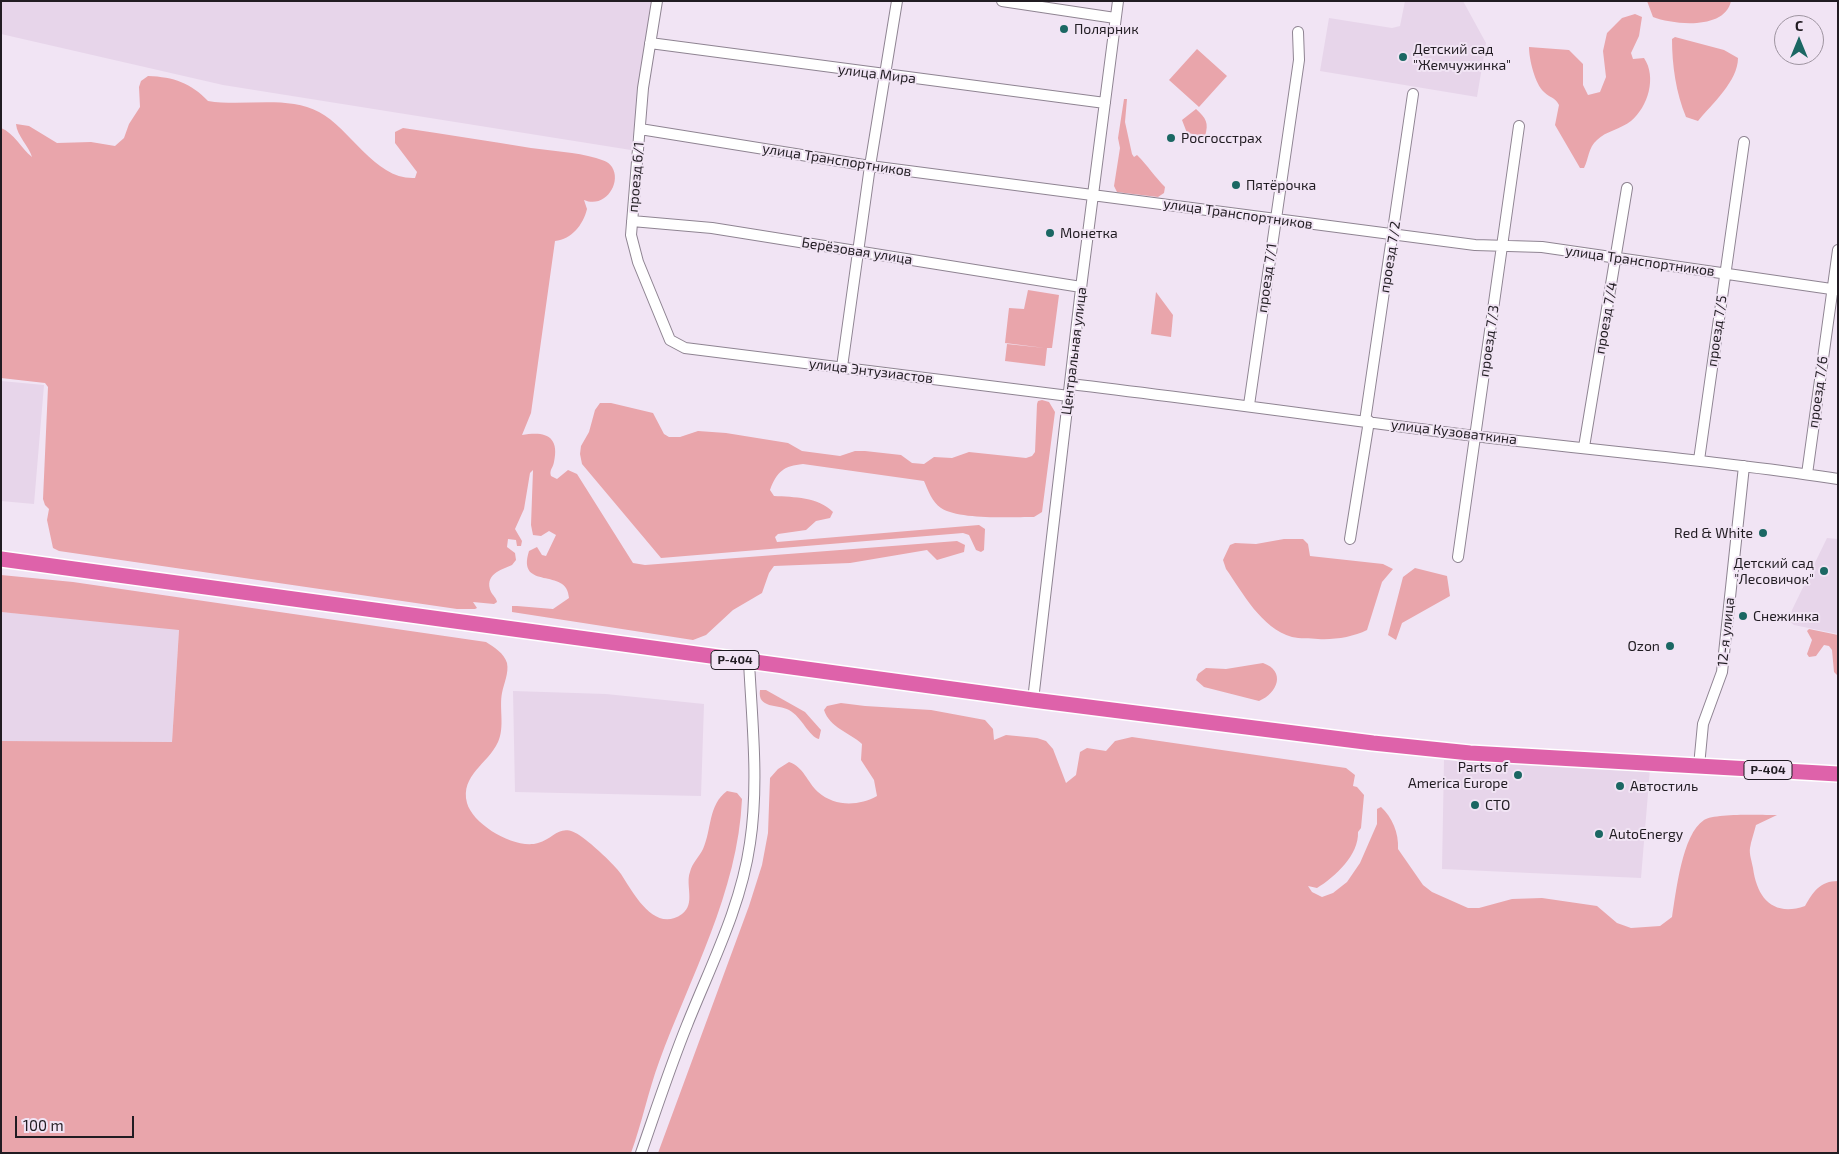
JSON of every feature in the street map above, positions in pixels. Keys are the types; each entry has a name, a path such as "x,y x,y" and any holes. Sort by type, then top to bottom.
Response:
{"highway":[{"name":"Р-404","path":"1,559 748,662 1425,749 1838,774"}],"street":[{"name":"проезд 6/1","path":"657,1 640,129 631,235 635,252 670,340 674,344"},
{"path":"842,367 870,166 897,1"},
{"path":"1002,1 1115,18"},
{"name":"Центральная улица","path":"1034,700 1081,287 1118,1"},
{"name":"проезд 7/1","path":"1248,405 1299,60 1298,32"},
{"name":"улица Мира","path":"650,43 1104,103"},
{"name":"проезд 7/2","path":"1350,539 1414,94"},
{"name":"проезд 7/3","path":"1458,557 1519,126"},
{"name":"улица Транспортников","path":"640,129 870,166 1394,235 1502,247 1542,247 1835,289"},
{"name":"проезд 7/5","path":"1699,460 1744,142"},
{"name":"проезд 7/4","path":"1584,447 1627,188"},
{"name":"Берёзовая улица","path":"632,221 712,228 1081,287"},
{"name":"проезд 7/6","path":"1807,474 1835,289 1838,250"},
{"name":"улица Энтузиастов","path":"674,344 685,348 1068,396"},
{"name":"улица Кузоваткина","path":"1070,384 1248,405 1475,436 1699,460 1838,478"},
{"name":"12-я улица","path":"1699,766 1703,724 1722,672 1744,466"},
{"path":"642,1153 686,1026 732,916 744,876 753,809 748,662"}],"shaded area":[{"path":"1,1 652,1 631,150 223,85 1,34"},
{"name":"Детский сад \"Жемчужинка\"","path":"1405,1 1463,1 1486,43 1477,97 1320,71 1329,18 1392,28 1400,26"},
{"path":"1647,1 1731,1 1727,10 1719,17 1698,23 1685,23 1653,17"},
{"path":"1635,14 1642,17 1639,36 1631,53 1633,59 1644,58 1648,66 1650,83 1646,100 1631,121 1605,134 1594,143 1584,168 1580,168 1555,125 1559,105 1556,100 1544,92 1538,83 1531,64 1529,47 1569,50 1583,64 1583,85 1588,95 1600,92 1606,77 1603,51 1607,33 1622,18"},
{"path":"1675,37 1724,50 1738,58 1737,67 1729,84 1698,121 1686,117 1680,98 1675,79 1673,59 1672,39"},
{"path":"1197,49 1227,76 1199,107 1169,80"},
{"path":"148,76 181,82 188,85 208,101 293,104 319,112 331,120 375,162 388,171 401,176 415,178 417,172 395,143 395,132 403,128 580,154 603,160 612,167 615,173 615,180 610,193 599,201 584,200 587,209 580,226 567,237 555,241 531,413 522,435 543,435 552,441 555,446 555,453 554,464 550,472 551,476 557,479 568,470 577,474 633,563 645,565 957,541 965,545 964,552 937,560 927,550 850,563 774,566 769,573 762,593 733,610 706,635 693,640 512,612 512,606 553,609 569,598 566,588 560,583 536,575 530,571 527,563 529,551 537,547 542,555 546,556 556,535 549,531 541,536 533,535 531,525 533,470 530,473 524,509 515,529 522,541 521,546 517,546 516,540 508,539 507,547 515,553 516,560 512,565 498,571 491,577 489,586 497,602 494,604 473,602 477,608 475,609 457,609 59,551 53,548 47,520 49,509 43,499 48,387 45,383 1,378 1,128 10,133 32,157 18,133 16,124 29,126 57,143 91,142 115,146 124,138 129,124 140,107 139,87 141,81"},
{"path":"1124,99 1127,99 1125,122 1132,154 1134,157 1137,155 1165,187 1164,193 1158,197 1117,192 1114,186 1120,148 1118,138"},
{"path":"1196,109 1206,121 1205,136 1187,133 1182,120"},
{"path":"1028,290 1059,295 1052,348 1047,348 1045,366 1005,361 1007,344 1045,348 1005,343 1009,308 1024,309"},
{"path":"1156,292 1173,315 1171,337 1151,334"},
{"path":"1,381 44,385 34,504 1,501"},
{"path":"1038,401 1049,402 1055,412 1042,512 1034,517 986,517 949,512 935,503 924,481 803,464 791,466 782,471 775,478 770,490 774,496 813,501 820,503 833,512 830,518 816,521 806,530 778,534 775,537 777,542 979,525 985,529 984,550 981,552 976,550 969,535 963,533 661,558 582,464 580,454 581,446 589,432 595,410 600,403 611,403 653,413 664,434 669,437 680,437 698,431 726,433 788,443 802,451 840,456 855,451 865,451 901,455 912,463 924,464 934,457 952,458 969,452 1026,458 1032,456 1035,452 1037,404"},
{"name":"Детский сад \"Лесовичок\"","path":"1827,538 1838,539 1838,634 1794,625 1789,621 1792,610"},
{"path":"1284,539 1303,539 1308,544 1310,556 1383,564 1393,569 1382,582 1367,630 1337,638 1298,638 1281,632 1262,618 1226,569 1223,560 1230,545 1235,543 1256,544"},
{"path":"1415,568 1447,576 1450,596 1402,623 1396,640 1388,635 1403,577"},
{"path":"1,575 73,582 486,642 504,656 507,670 501,699 502,724 498,742 467,785 467,803 471,811 478,820 496,834 518,843 538,843 558,832 568,830 575,832 603,854 621,874 638,900 654,915 662,919 672,919 686,910 689,900 690,872 703,849 716,803 727,791 737,793 742,799 739,834 722,901 711,934 659,1062 631,1153 1,1153 1,741 172,742 179,630 1,612"},
{"path":"1,612 179,629 172,742 1,741"},
{"path":"1809,629 1838,635 1838,676 1834,672 1832,650 1829,646 1824,645 1816,656 1809,657 1807,654 1812,640 1807,631"},
{"path":"1263,663 1275,671 1277,682 1271,693 1259,701 1204,687 1196,680 1198,674 1206,668 1226,669"},
{"path":"760,690 766,690 805,712 821,730 819,739 812,735 794,713 765,703 760,696"},
{"path":"513,691 606,694 704,704 701,796 515,792"},
{"path":"841,703 931,710 985,720 993,729 994,740 1006,735 1037,738 1046,741 1053,749 1066,783 1076,775 1080,752 1087,748 1106,751 1115,741 1132,737 1346,768 1355,775 1353,786 1357,787 1364,795 1361,828 1358,832 1355,849 1338,872 1317,888 1308,886 1312,892 1322,897 1333,893 1347,882 1360,863 1377,824 1377,809 1381,807 1394,826 1398,849 1423,885 1432,892 1468,908 1479,908 1512,899 1542,898 1597,906 1617,923 1631,928 1660,926 1672,917 1681,865 1690,838 1696,827 1704,820 1718,816 1777,815 1756,825 1750,848 1758,888 1768,902 1784,909 1805,906 1818,888 1826,883 1838,881 1838,1153 658,1153 749,906 762,865 768,833 770,778 778,769 789,762 802,771 818,792 832,800 855,803 877,796 874,780 861,760 862,744 835,726 824,710 827,706"},
{"path":"1444,760 1650,769 1641,878 1442,869"}],"place":[{"name":"Полярник","path":"1064,29"},
{"name":"Детский сад \"Жемчужинка\"","path":"1403,57"},
{"name":"Росгосстрах","path":"1171,138"},
{"name":"Пятёрочка","path":"1236,185"},
{"name":"Монетка","path":"1050,233"},
{"name":"Red & White","path":"1763,533"},
{"name":"Детский сад \"Лесовичок\"","path":"1824,571"},
{"name":"Снежинка","path":"1743,616"},
{"name":"Ozon","path":"1670,646"},
{"name":"Parts of America Europe","path":"1518,775"},
{"name":"Автостиль","path":"1620,786"},
{"name":"СТО","path":"1475,805"},
{"name":"AutoEnergy","path":"1599,834"}]}
